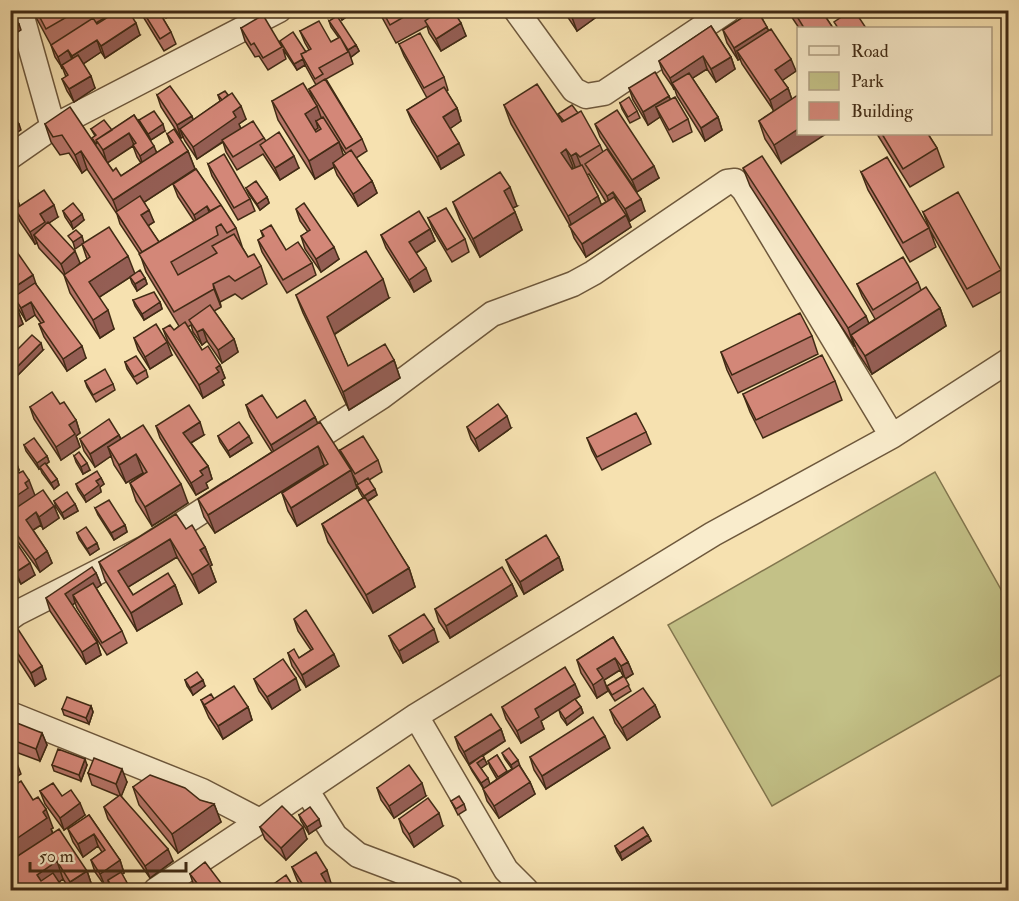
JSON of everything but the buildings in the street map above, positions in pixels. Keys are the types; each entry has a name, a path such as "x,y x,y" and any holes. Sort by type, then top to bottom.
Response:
{"street":[{"path":"21,10 53,127"},
{"path":"10,157 53,127 279,10"},
{"path":"516,10 574,90 586,96 604,93 728,10"},
{"path":"283,460 381,397 492,314 573,284 593,273 727,182 735,182 744,190 892,436"},
{"path":"156,891 416,716 712,534 892,436 1006,367"},
{"path":"10,618 144,548 253,479"},
{"path":"10,714 202,791 260,821"},
{"path":"416,716 506,870 526,891"},
{"path":"307,791 334,836 358,855 451,891"}],"green space":[{"path":"935,472 1008,602 1008,671 772,806 668,625"}]}
